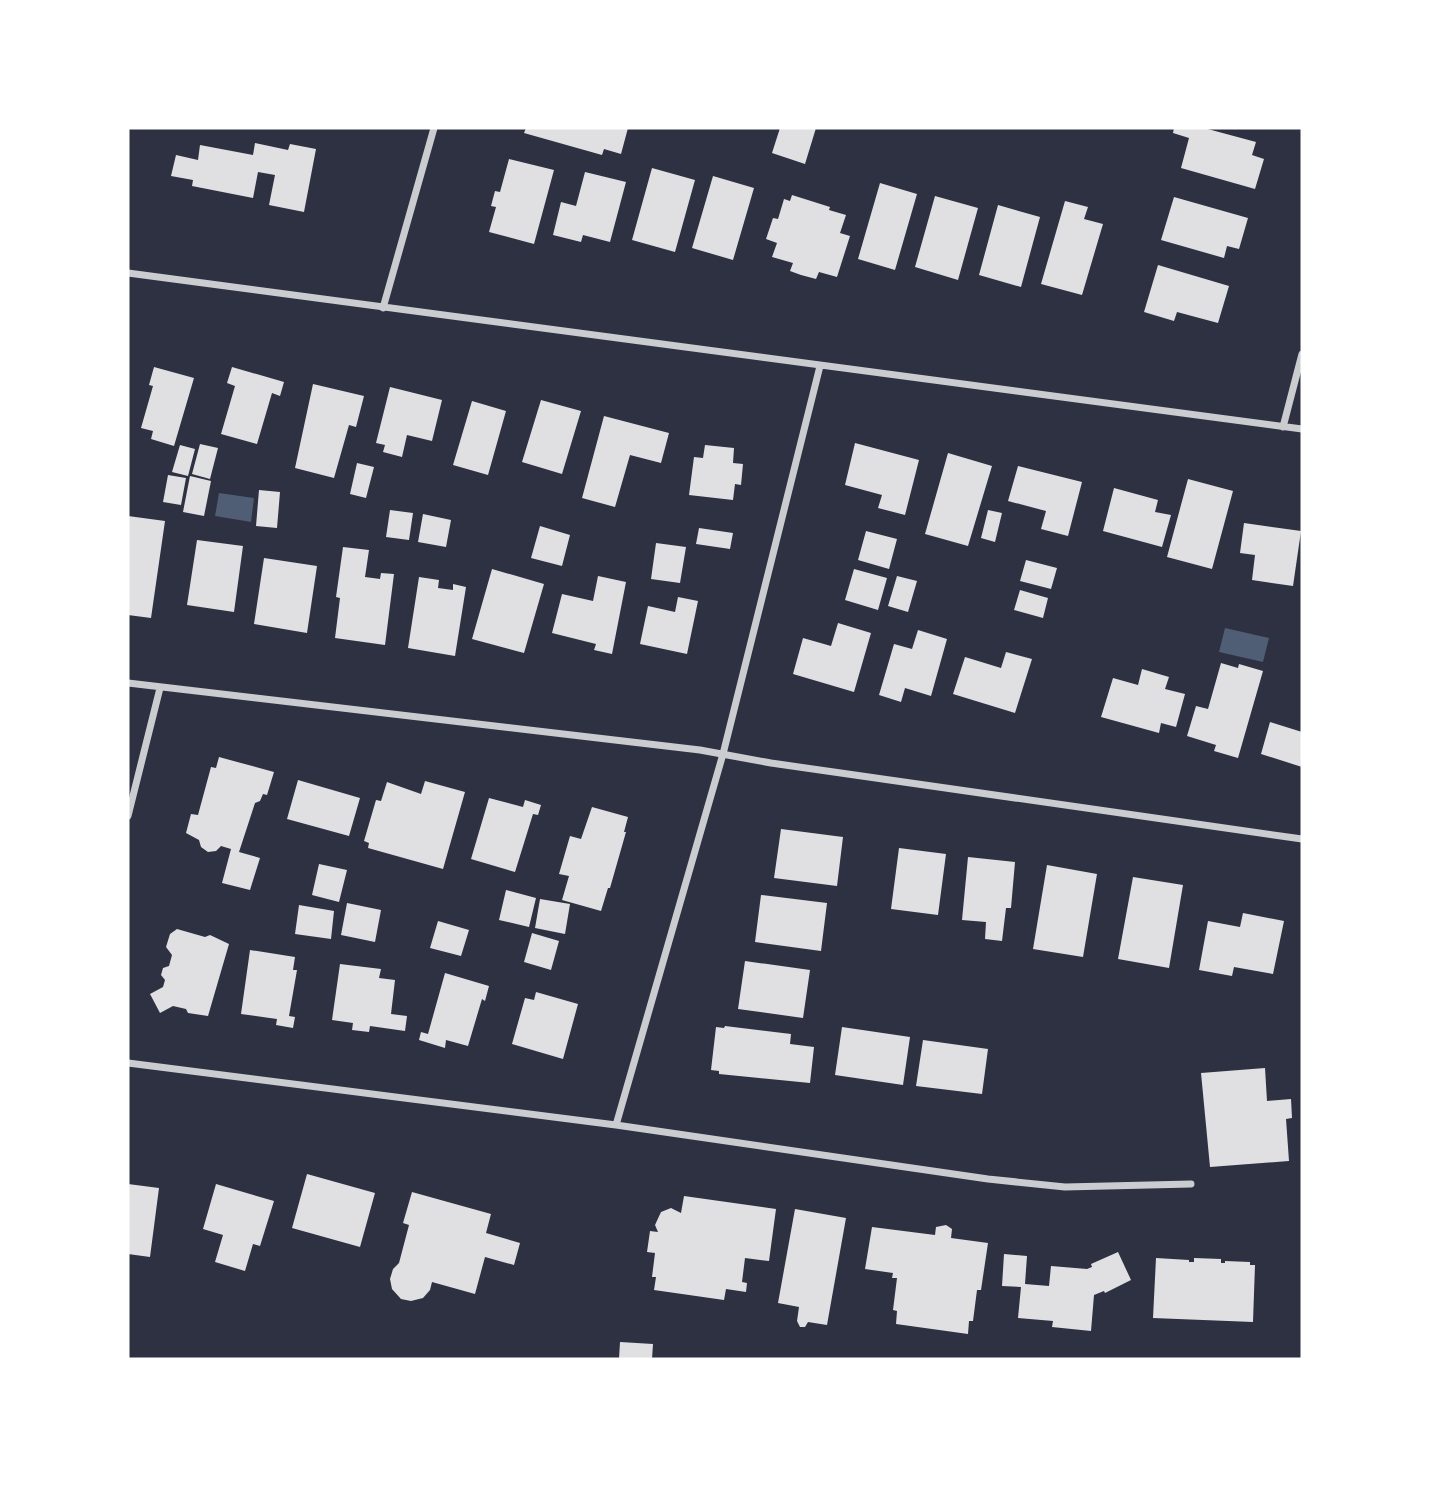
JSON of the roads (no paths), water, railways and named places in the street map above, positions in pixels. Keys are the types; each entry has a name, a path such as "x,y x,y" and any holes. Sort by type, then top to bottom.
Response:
{"street":[{"path":"383,309 434,128"},
{"path":"128,274 1302,429"},
{"path":"1283,427 1302,354"},
{"path":"616,1125 723,754 820,366"},
{"path":"128,683 723,754 1302,839"},
{"path":"128,816 160,688"},
{"path":"128,1063 616,1125 988,1179 1065,1187 1191,1184"}],"water":[{"path":"219,493 254,498 251,522 215,516"},
{"path":"1225,628 1269,638 1263,662 1219,652"}]}
